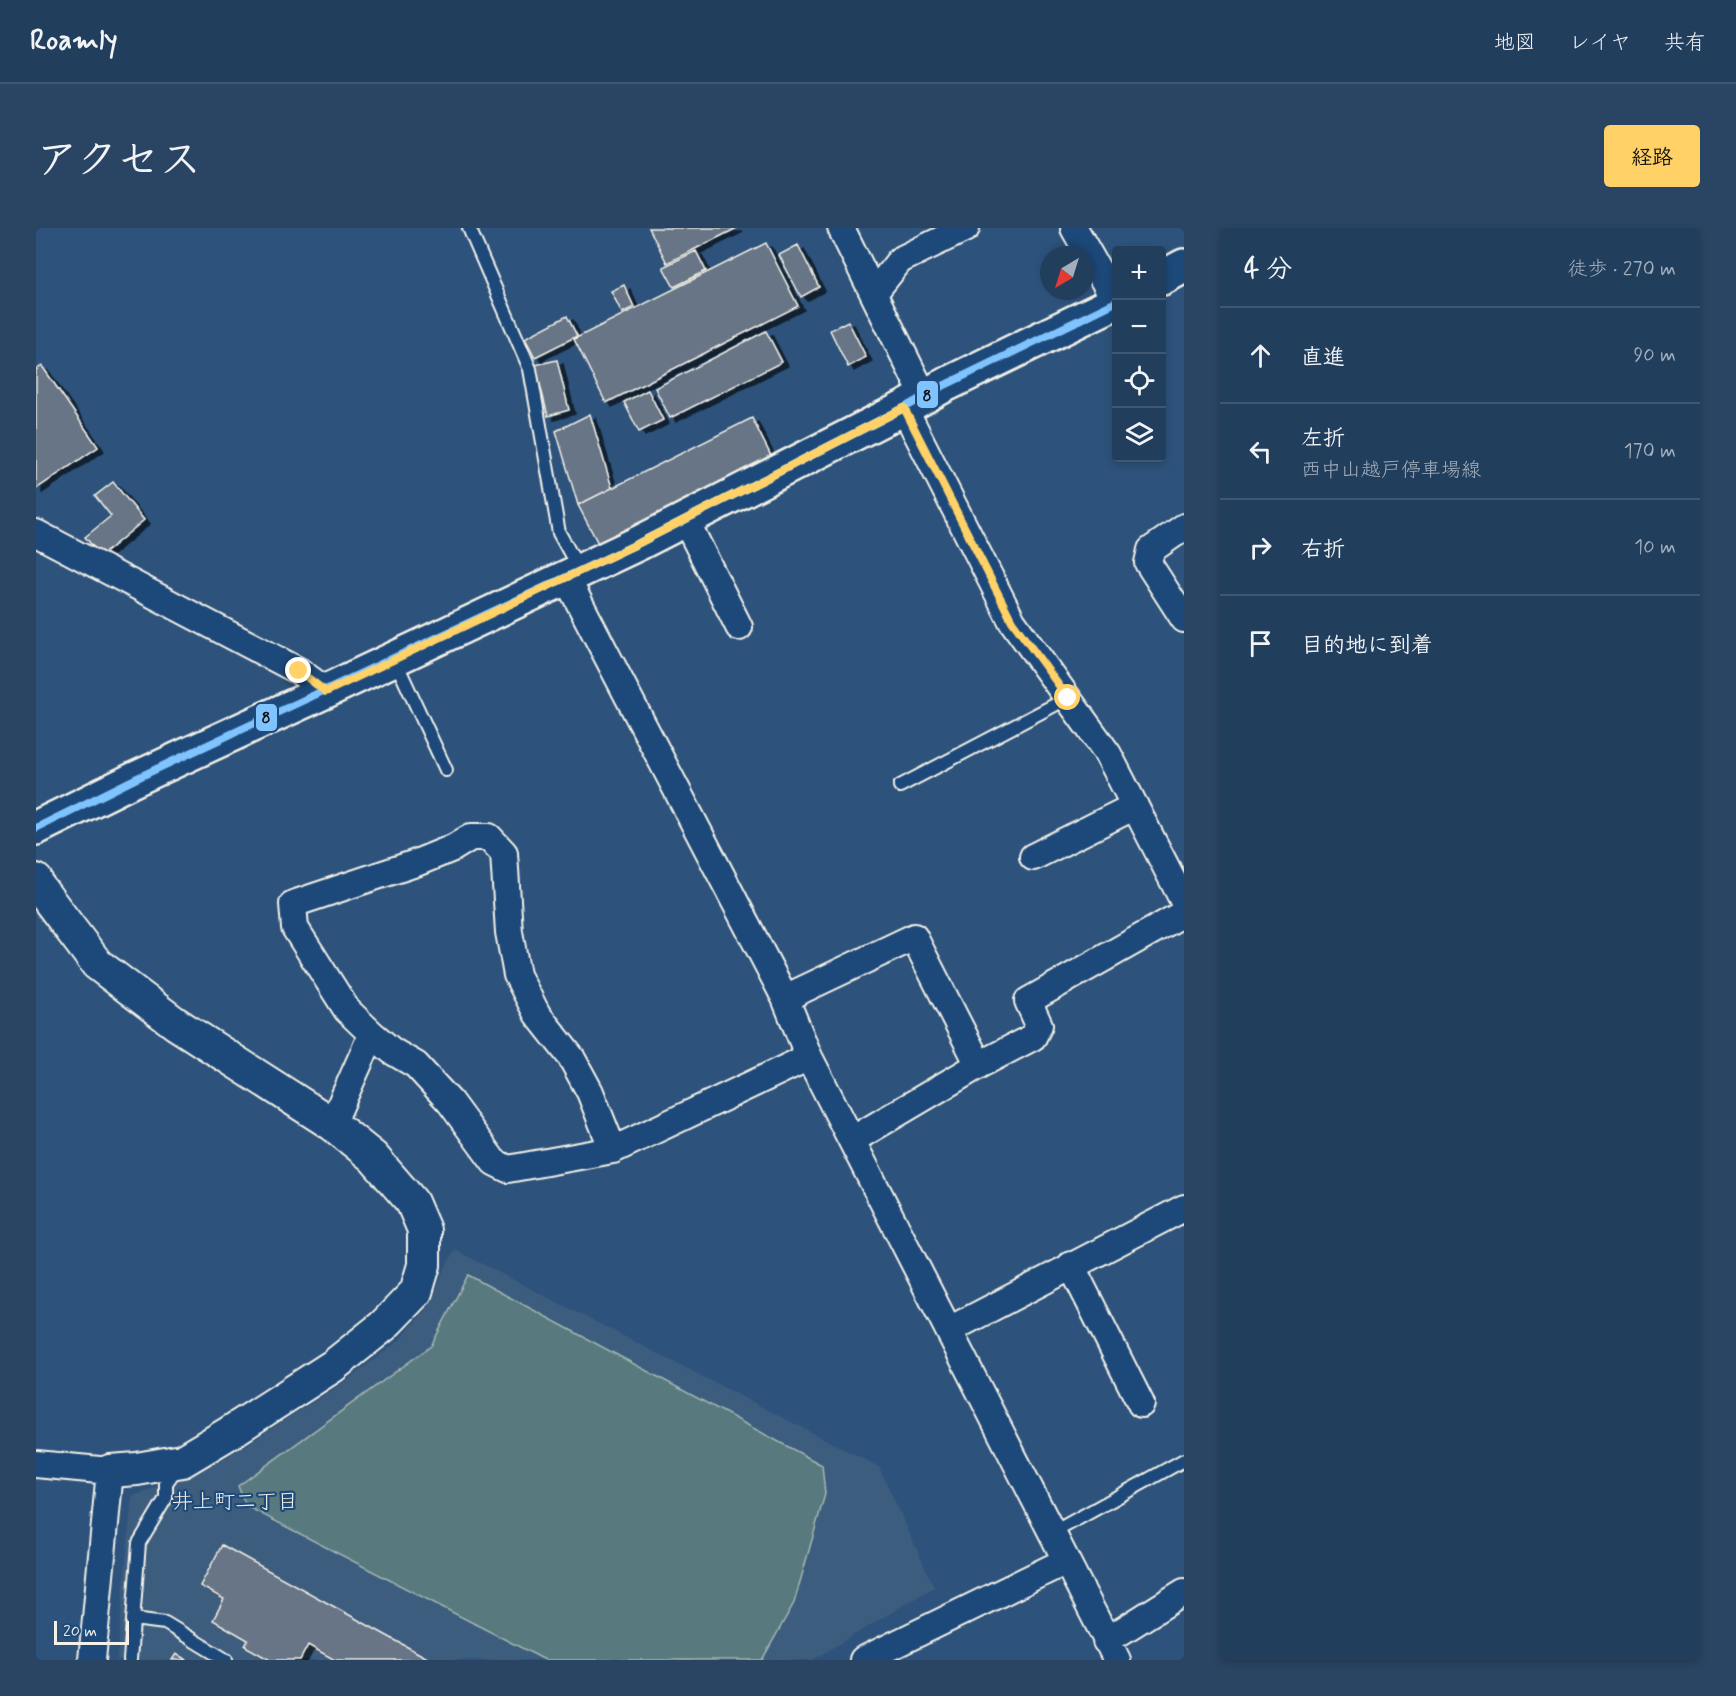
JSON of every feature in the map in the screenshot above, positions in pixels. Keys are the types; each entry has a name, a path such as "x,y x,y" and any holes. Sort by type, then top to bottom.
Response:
{"main road":[{"path":"1166,275 1184,266"},
{"path":"36,828 135,779 326,692 639,543 914,402 1112,304"}],"street":[{"path":"841,228 874,293 914,402 1012,621 1108,754 1184,902"},
{"path":"874,293 900,260 966,228"},
{"path":"1074,228 1115,300"},
{"path":"685,519 739,627"},
{"path":"1184,527 1151,550 1148,563 1184,619"},
{"path":"36,533 299,671 326,692"},
{"path":"573,573 785,998 808,1057 1112,1650 1184,1592"},
{"path":"1033,857 1135,806"},
{"path":"613,1150 590,1092 571,1057 537,1014 517,975 509,932 504,853 489,837 471,837 453,848 416,863 293,904 295,928 348,1010 392,1051 416,1065 450,1102 494,1162 508,1169 613,1150 808,1057"},
{"path":"36,880 38,886 97,964 175,1023 332,1124 374,1157 412,1202 424,1230 424,1265 416,1292 383,1326 333,1366 229,1433 182,1461 137,1470 110,1471 36,1464"},
{"path":"852,1140 979,1065 1033,1037 1039,1025 1028,1001 1184,913"},
{"path":"785,998 914,937 979,1065"},
{"path":"332,1124 372,1034"},
{"path":"949,1330 1184,1208"},
{"path":"1071,1265 1141,1404"},
{"path":"92,1660 110,1471"},
{"path":"863,1660 1066,1561"}],"lane":[{"path":"469,228 530,369 559,533 573,573"},
{"path":"395,659 446,770"},
{"path":"900,786 1068,698"},
{"path":"1052,1533 1184,1460"},
{"path":"130,1660 138,1543 166,1498 166,1483 182,1461"},
{"path":"133,1619 165,1623 226,1660"}],"shaded area":[{"path":"455,1250 879,1467 934,1587 812,1660 117,1660 132,1497 227,1457 346,1381 400,1340 432,1302 443,1272"}],"green space":[{"path":"468,1275 822,1465 825,1494 794,1603 762,1660 545,1660 246,1506 238,1486 431,1346"}],"building":[{"path":"649,228 737,228 667,263"},
{"path":"766,243 798,306 606,403 574,339"},
{"path":"798,245 819,287 801,297 779,255"},
{"path":"696,251 706,271 674,287 663,267"},
{"path":"624,285 634,307 622,313 611,291"},
{"path":"567,316 577,336 535,357 525,338"},
{"path":"848,321 866,357 848,367 830,330"},
{"path":"766,331 782,362 670,418 655,388"},
{"path":"557,360 569,410 548,416 535,365"},
{"path":"42,366 98,447 36,489 36,370"},
{"path":"648,390 663,420 639,432 624,402"},
{"path":"590,414 612,488 578,505 556,431"},
{"path":"752,418 774,462 601,549 578,505"},
{"path":"113,482 144,520 101,556 85,537 111,516 95,496"},
{"path":"222,1545 431,1660 335,1660 308,1645 300,1660 270,1660 245,1646 248,1640 213,1620 224,1599 200,1586"},
{"path":"176,1654 187,1660 172,1660"}],"transit line":[{"name":"8","path":"36,828 135,779 639,543 943,386 1112,304"}],"district":[{"name":"井上町二丁目","path":"235,1502"}],"route":[{"path":"299,671 326,692 580,569 639,543 904,408 1012,621 1068,698"}]}
